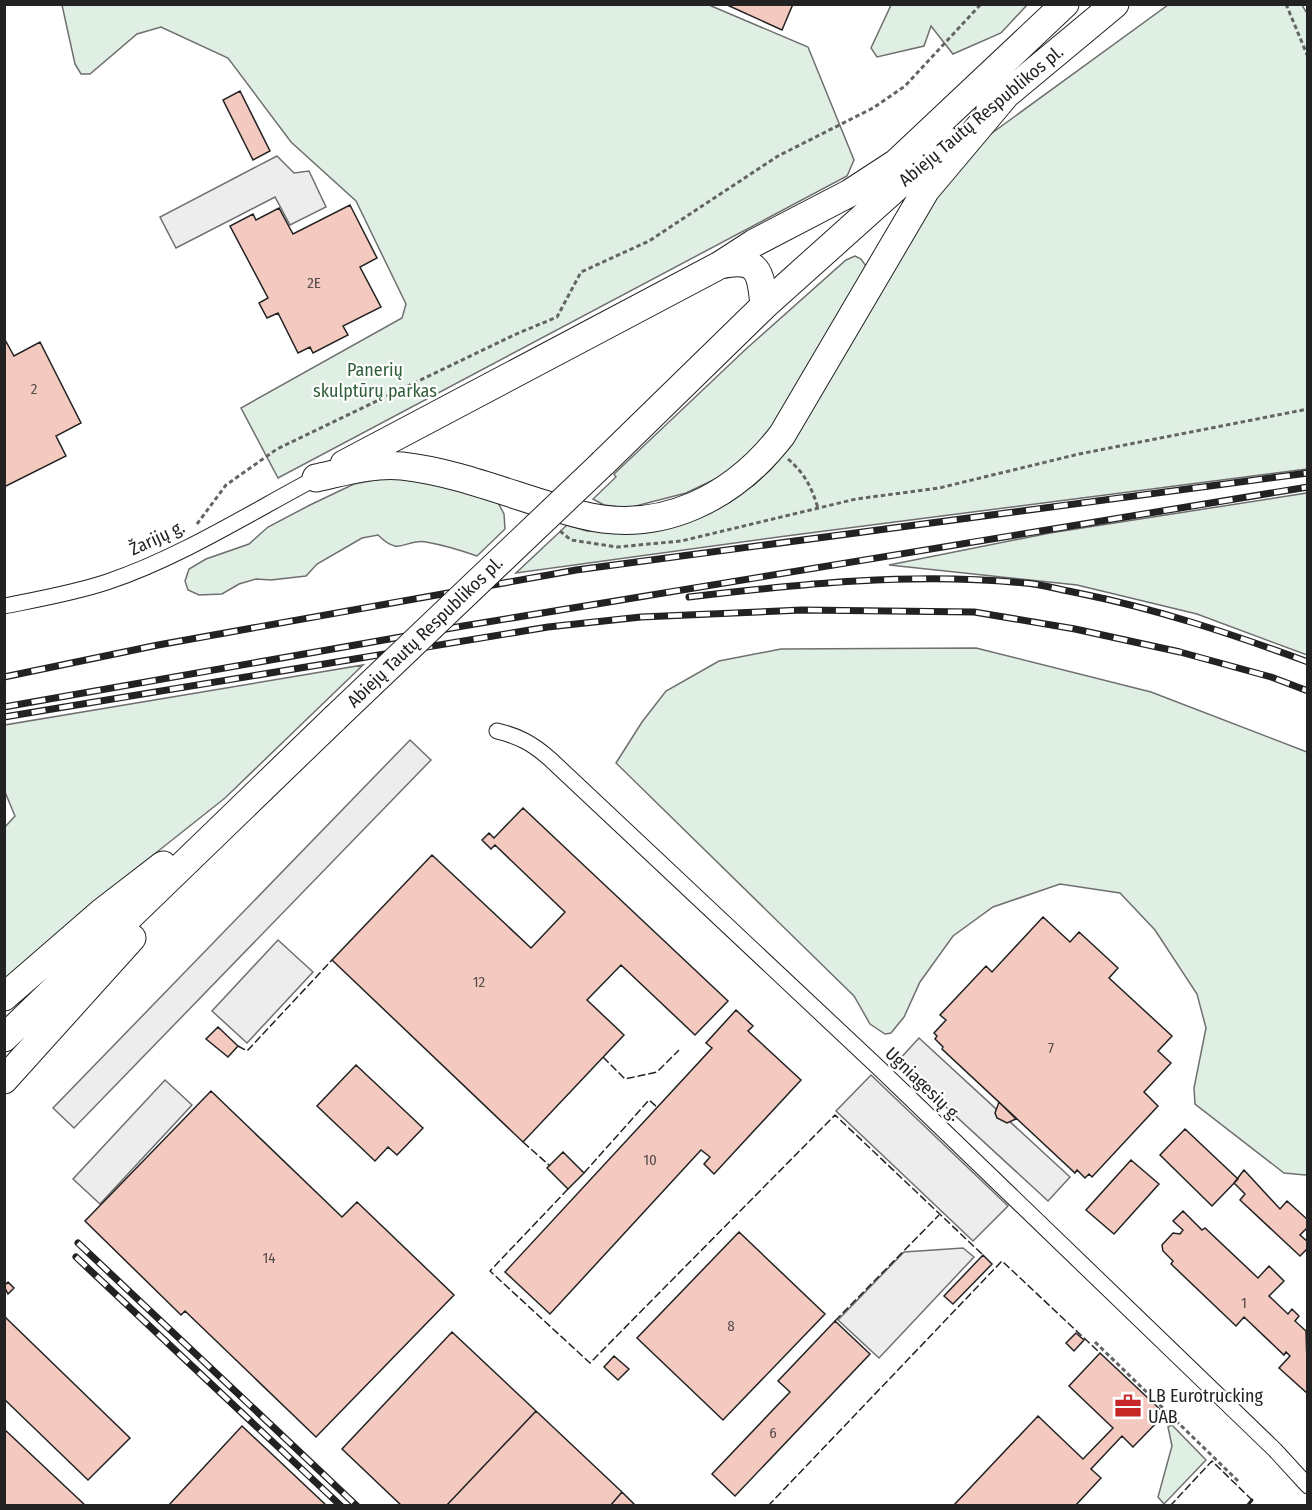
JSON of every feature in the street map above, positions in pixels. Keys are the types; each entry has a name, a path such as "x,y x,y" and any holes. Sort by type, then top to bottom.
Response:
{"highway":[{"name":"Abiejų Tautų Respublikos pl.","path":"848,230 896,163 1065,4"},
{"name":"Abiejų Tautų Respublikos pl.","path":"4,1038 764,306 945,143 1115,4"},
{"path":"316,478 374,466 400,466 435,471 584,515 613,520 637,519 686,509 710,499 744,477 771,448 926,190 1005,96"},
{"path":"316,478 720,265 754,243 850,193 896,163"},
{"path":"720,265 741,261 752,265 761,280 764,306"},
{"path":"425,422 416,440 417,451 435,471"},
{"path":"4,997 157,869 233,817"},
{"path":"4,1080 129,941 202,848"}],"street":[{"name":"Žarijų g.","path":"4,606 67,594 109,581 188,546 316,478"},
{"name":"Ugniagesių g.","path":"497,731 516,735 533,744 559,767 881,1070 1275,1450 1308,1486"}],"path":[{"path":"190,533 226,485 277,449 514,335 547,323 557,317 563,308 581,272 649,241 778,156 873,108 919,73 981,4"},
{"path":"1286,4 1308,57"},
{"path":"554,526 571,540 617,547 681,541 818,508 939,488 1079,454 1308,409"},
{"path":"771,448 803,472 811,484 818,508"},
{"path":"1095,1342 1239,1480"}],"green space":[{"path":"891,4 1027,5 1001,33 953,54 931,26 924,46 877,57 871,48"},
{"name":"Panerių skulptūrų parkas","path":"62,5 709,5 808,47 854,160 847,176 278,478 241,408 402,318 406,304 356,201 291,142 228,58 161,27 137,34 90,74 81,74 75,64"},
{"path":"1168,5 1302,5 1308,15 1307,469 516,573 567,525 587,531 613,532 733,497 754,485 772,468 791,444 936,194 981,141"},
{"path":"855,256 861,259 866,266 770,437 722,476 686,493 628,508 604,505 593,499 616,477 614,474 746,349 846,260"},
{"path":"421,477 496,499 504,514 505,529 477,556 419,541 402,546 392,545 378,535 362,538 317,564 306,576 271,580 256,579 239,584 222,594 199,595 188,590 185,581 189,569 206,559 249,544 268,527 310,505 354,484 386,478"},
{"path":"1307,493 1307,655 1197,614 1077,585 889,565 1050,533"},
{"path":"976,648 1151,692 1307,752 1308,1173 1305,1175 1284,1173 1195,1104 1194,1088 1206,1028 1197,994 1155,930 1120,893 1060,884 993,907 953,936 920,982 904,1017 891,1033 885,1034 870,1024 854,996 616,763 642,722 666,691 719,661 781,649"},
{"path":"363,665 225,798 89,906 5,980 4,828 15,816 5,792 5,725"},
{"path":"1172,1425 1206,1460 1164,1504 1158,1497 1172,1446 1168,1427"}],"shaded area":[{"path":"277,156 294,173 309,171 326,207 290,225 275,197 176,248 160,217"},
{"path":"410,740 431,760 74,1128 53,1108"},
{"path":"278,940 313,972 247,1043 212,1011"},
{"path":"919,1038 1070,1177 1048,1201 897,1062"},
{"path":"871,1075 1008,1206 973,1241 836,1111"},
{"path":"165,1080 192,1105 100,1204 73,1179"},
{"path":"963,1248 974,1257 879,1358 838,1320 904,1252"}],"building":[{"path":"725,4 793,4 782,30"},
{"path":"240,91 270,151 253,160 223,100"},
{"path":"350,205 377,258 360,267 381,307 343,326 348,335 313,353 310,347 298,353 278,313 267,318 259,303 268,298 230,226 253,214 256,220 279,208 293,234"},
{"path":"4,338 14,356 40,342 81,423 56,436 66,456 4,487"},
{"path":"523,808 728,1001 695,1035 621,965 587,1000 624,1035 523,1142 332,960 432,855 531,948 565,912 495,845 491,849 482,840 489,833 494,838"},
{"path":"1043,917 1070,942 1079,932 1118,968 1109,978 1172,1036 1158,1051 1171,1063 1144,1092 1158,1106 1092,1177 1089,1174 1085,1178 1077,1170 1075,1173 942,1049 943,1047 935,1039 937,1036 934,1033 946,1020 940,1015 986,966 992,972"},
{"path":"736,1010 753,1026 748,1031 801,1080 714,1174 704,1164 710,1157 701,1150 550,1314 505,1272 712,1048 706,1043"},
{"path":"218,1027 238,1046 228,1057 206,1039"},
{"path":"356,1065 423,1128 397,1155 388,1147 375,1161 317,1106"},
{"path":"211,1091 342,1217 357,1202 454,1295 316,1437 185,1311 181,1315 85,1221"},
{"path":"999,1102 1016,1119 1007,1123 997,1118 995,1113"},
{"path":"1185,1129 1238,1179 1212,1206 1160,1155"},
{"path":"563,1152 584,1173 568,1189 547,1168"},
{"path":"1131,1160 1159,1184 1114,1234 1086,1210"},
{"path":"1244,1170 1280,1209 1287,1201 1308,1220 1308,1227 1300,1235 1308,1242 1308,1248 1300,1256 1240,1200 1245,1194 1234,1183"},
{"path":"1183,1211 1202,1230 1205,1228 1258,1278 1269,1266 1284,1281 1269,1296 1288,1314 1292,1309 1299,1316 1295,1321 1306,1331 1308,1394 1279,1368 1290,1356 1286,1352 1284,1355 1244,1317 1236,1326 1171,1264 1173,1261 1163,1251 1162,1245 1173,1233 1180,1234 1183,1230 1173,1221"},
{"path":"739,1232 825,1314 723,1420 637,1338"},
{"path":"983,1255 992,1264 953,1304 944,1296"},
{"path":"8,1282 14,1288 8,1294 4,1286"},
{"path":"4,1316 130,1438 88,1480 4,1399"},
{"path":"835,1321 870,1354 735,1496 712,1474 790,1392 778,1381"},
{"path":"452,1332 536,1411 446,1506 402,1506 342,1449"},
{"path":"1076,1333 1084,1340 1074,1351 1066,1343"},
{"path":"1100,1353 1165,1414 1133,1447 1122,1436 1091,1469 1101,1478 1075,1506 953,1506 1038,1416 1083,1459 1113,1428 1069,1386"},
{"path":"614,1356 629,1369 618,1380 604,1367"},
{"path":"536,1411 622,1492 610,1506 446,1506"},
{"path":"242,1426 327,1506 168,1506"},
{"path":"4,1429 86,1506 4,1506"},
{"path":"622,1492 636,1506 610,1506"}],"railway":[{"path":"4,677 158,645 576,570 1308,473"},
{"path":"4,707 463,626 1308,487"},
{"path":"689,597 815,584 898,579 982,580 1031,584 1107,599 1165,614 1308,662"},
{"path":"4,717 548,627 641,617 802,610 974,612 1075,629 1180,652 1271,677 1308,691"},
{"path":"78,1243 357,1506"},
{"path":"76,1257 341,1506"}],"fence":[{"path":"238,1046 247,1051 332,960"},
{"path":"603,1057 625,1079 657,1072 679,1050"},
{"path":"584,1173 649,1100 657,1107"},
{"path":"568,1189 490,1271 590,1363 835,1115 983,1255"},
{"path":"523,1142 550,1166"},
{"path":"835,1321 939,1215"},
{"path":"768,1506 1002,1261 1100,1353"},
{"path":"1170,1506 1212,1461 1252,1500"}],"wall":[{"path":"1247,1506 1252,1500"}],"place":[{"name":"LB Eurotrucking UAB","path":"1128,1406"}]}
